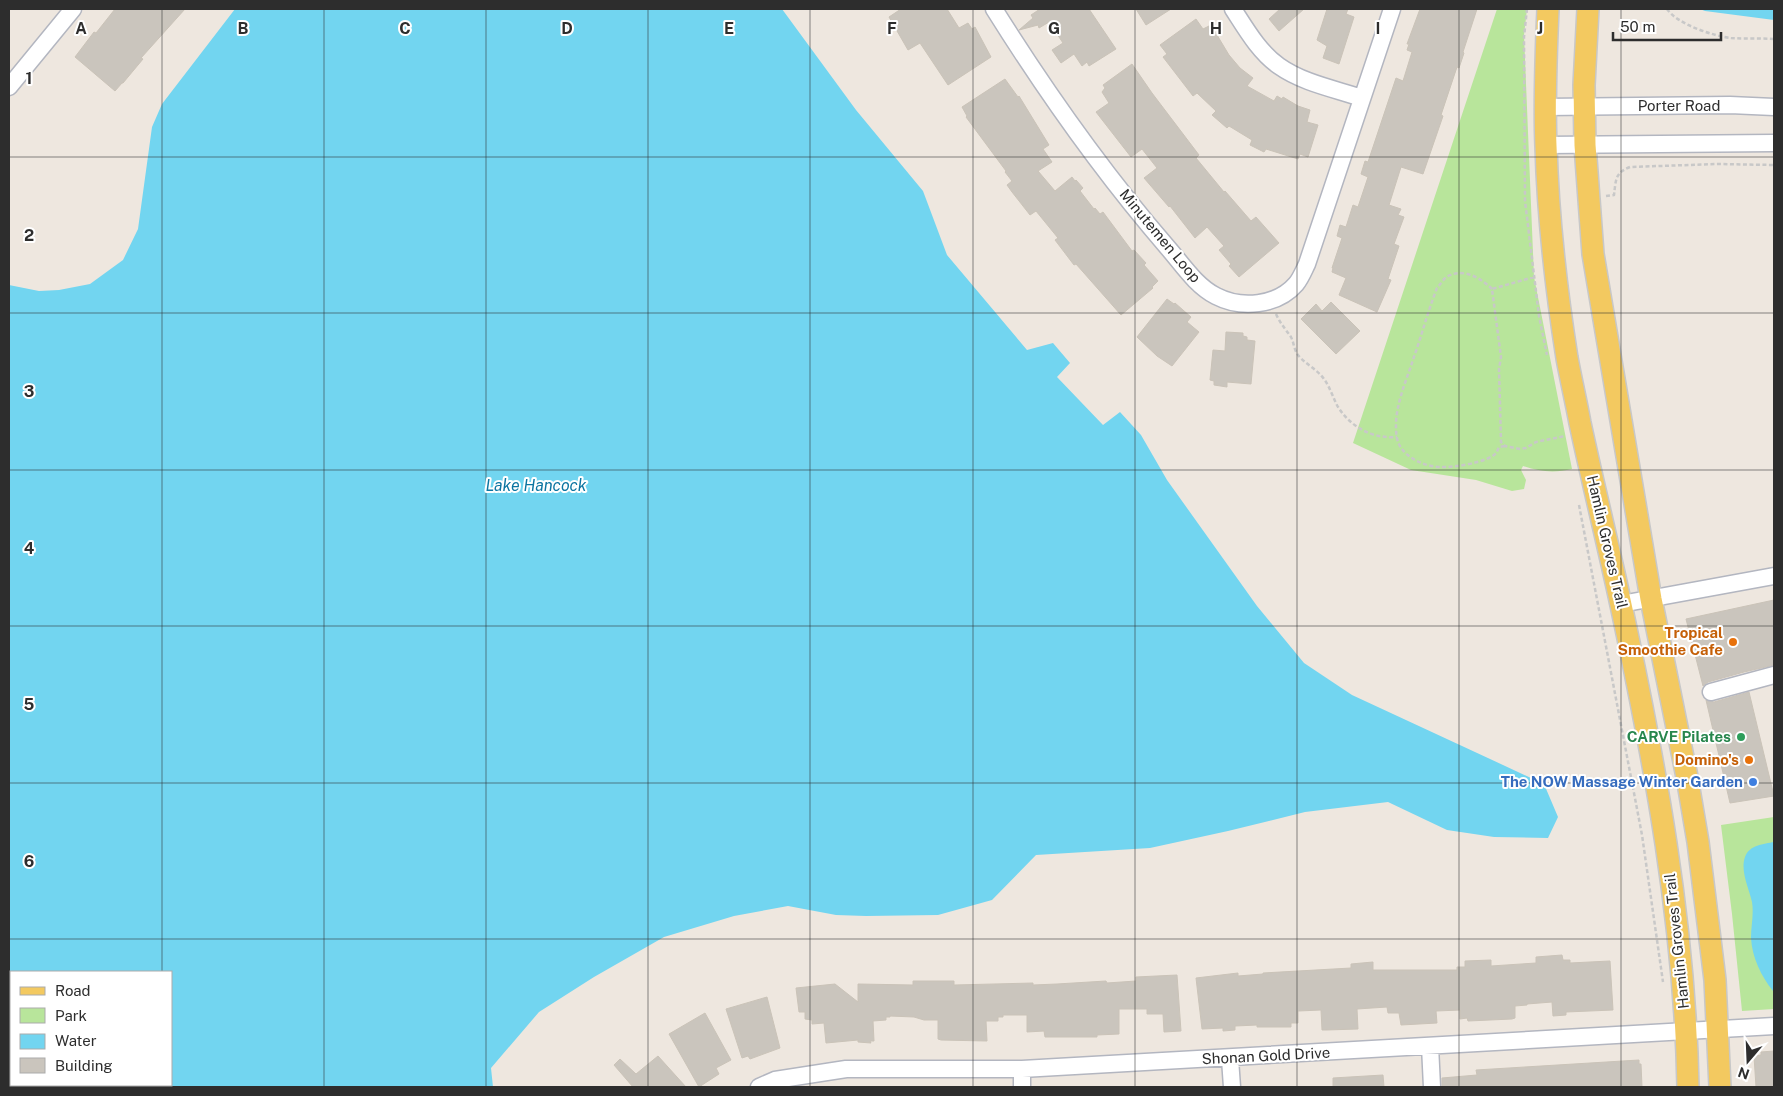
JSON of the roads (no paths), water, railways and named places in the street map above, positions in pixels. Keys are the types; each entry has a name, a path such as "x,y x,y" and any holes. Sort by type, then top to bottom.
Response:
{"main road":[{"path":"1546,146 1545,107 1548,9"},
{"path":"1584,145 1588,9"},
{"name":"Hamlin Groves Trail","path":"1584,145 1593,254 1652,599 1698,842 1716,980 1720,1087"},
{"name":"Hamlin Groves Trail","path":"1546,146 1548,199 1554,265 1567,360 1599,513 1621,604 1655,776 1667,852 1683,980 1687,1031 1688,1087"}],"street":[{"path":"9,87 73,9"},
{"name":"Minutemen Loop","path":"994,9 1070,122 1142,218 1203,288 1216,296 1232,302 1252,304 1282,295 1296,283 1307,264 1392,9"},
{"path":"1233,9 1255,42 1278,66 1301,78 1362,98"},
{"name":"Porter Road","path":"1545,107 1730,105 1774,107"},
{"path":"1546,146 1774,143"},
{"path":"1621,604 1774,576"},
{"path":"1711,692 1774,675"},
{"name":"Shonan Gold Drive","path":"759,1087 775,1080 846,1069 1022,1069 1230,1059 1774,1026"},
{"path":"1430,1046 1432,1087"},
{"path":"1230,1059 1232,1087"},
{"path":"1022,1069 1022,1087"}],"water":[{"name":"Lake Hancock","path":"235,9 782,9 856,110 923,191 947,255 1027,350 1053,343 1070,363 1057,377 1103,425 1120,412 1141,435 1167,480 1257,606 1304,663 1352,695 1544,784 1558,817 1548,838 1494,837 1447,830 1388,802 1305,812 1150,848 1036,855 992,900 938,915 836,915 788,906 734,916 664,937 594,977 539,1012 491,1068 493,1087 9,1087 9,285 39,291 59,290 90,284 123,260 138,229 152,127 162,104"},
{"path":"1700,9 1774,9 1774,20 1705,11"},
{"path":"1774,842 1773,991 1761,973 1753,952 1751,938 1753,906 1744,862 1747,853 1753,848"}],"place":[{"name":"Tropical Smoothie Cafe","path":"1733,642"},
{"name":"CARVE Pilates","path":"1741,737"},
{"name":"Domino's","path":"1749,760"},
{"name":"The NOW Massage Winter Garden","path":"1753,782"}]}
